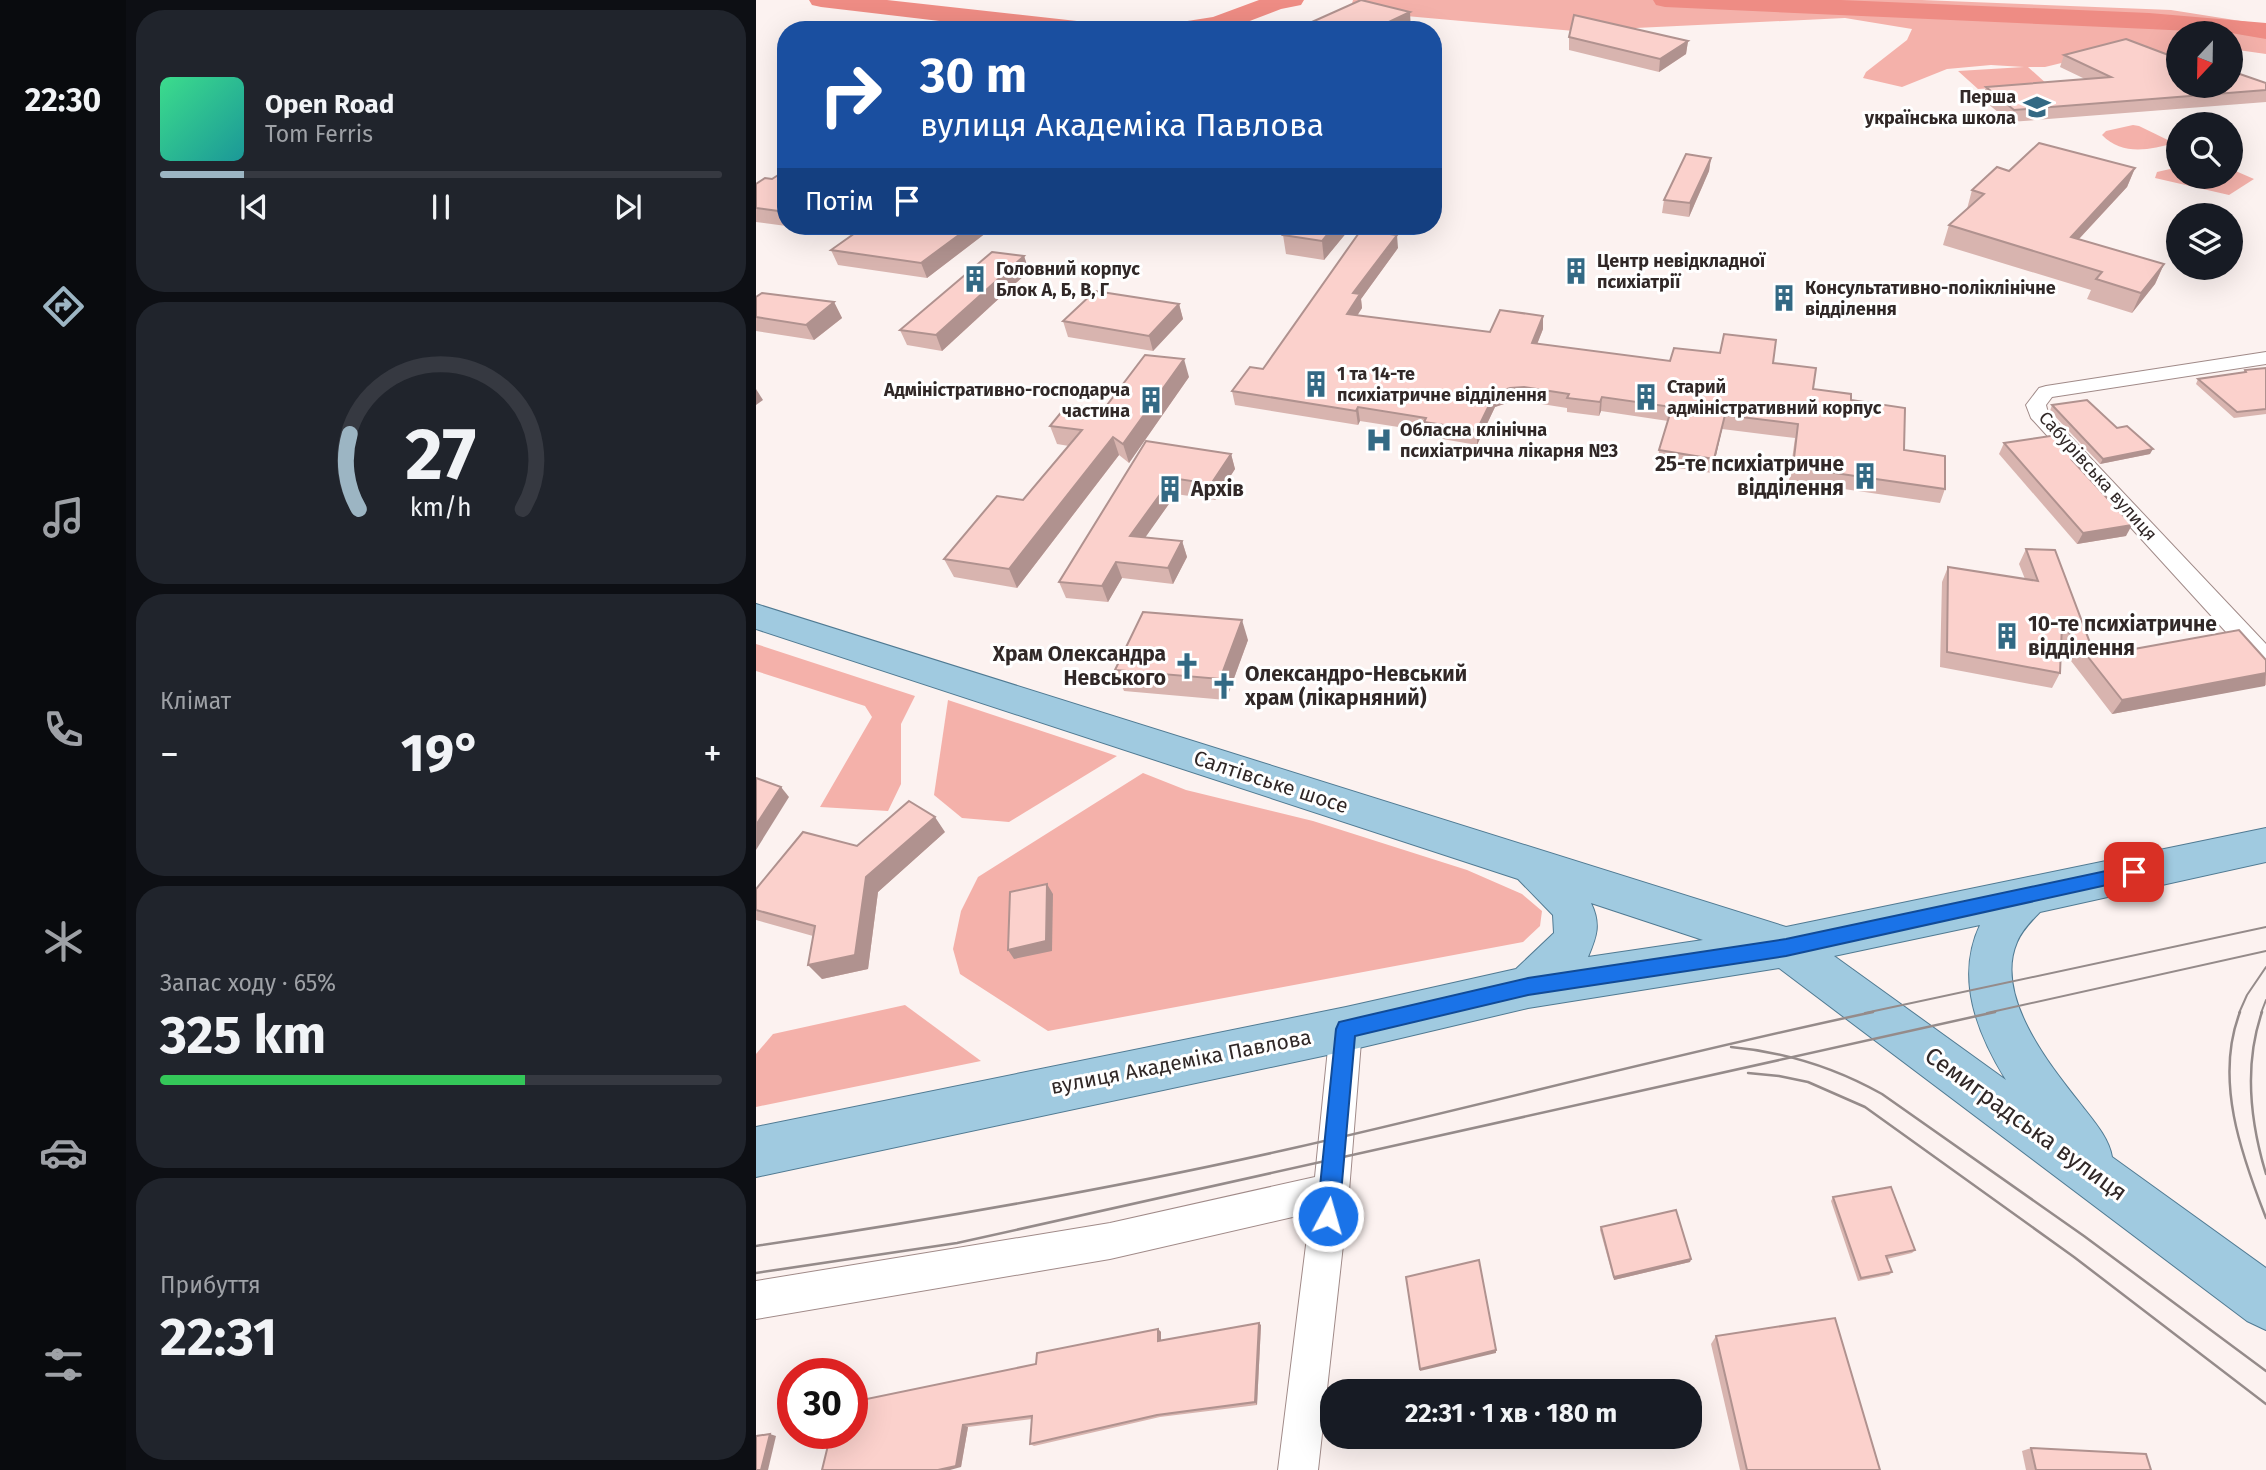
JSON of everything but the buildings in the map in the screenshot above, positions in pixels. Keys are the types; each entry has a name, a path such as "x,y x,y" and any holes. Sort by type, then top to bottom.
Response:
{"main road":[{"name":"Салтівське шосе","path":"756,616 1786,947"},
{"name":"вулиця Академіка Павлова","path":"756,1152 1346,1029 1528,987 1786,947 2266,845"},
{"path":"1525,864 1561,892 1572,904 1576,919 1576,935 1570,950 1558,964 1528,987"},
{"path":"2029,894 2011,913 1993,945 1989,966 1993,1003 2014,1050 2104,1180"},
{"name":"Семиградська вулиця","path":"1786,947 2266,1302"}],"street":[{"name":"Сабурівська вулиця","path":"2266,358 2046,392 2036,405 2038,414 2266,660"},
{"path":"1298,1470 1331,1191 1346,1029"},
{"path":"756,1300 1110,1241 1331,1191"}],"shaded area":[{"path":"1353,0 1922,0 2171,10 2241,21 2166,21 2166,81 2119,49 2045,67 2028,67 2048,85 1978,89 1958,71 2024,67 1991,65 1947,69 1902,87 1863,78 1866,72 1907,40 1912,29 1845,18 1574,31 1350,11"},
{"path":"2244,22 2266,25 2266,54 2244,51"},
{"path":"2139,126 2166,139 2166,145 2127,149 2110,142 2102,135 2106,131"},
{"path":"2166,170 2166,181 2155,178 2157,172"},
{"path":"2243,174 2254,179 2243,186"},
{"path":"2203,189 2238,189 2229,195"},
{"path":"756,644 915,696 901,724 901,784 888,811 820,807 872,717 865,706 756,671"},
{"path":"948,700 1117,756 1009,822 962,818 934,795"},
{"path":"1143,773 1186,790 1313,821 1467,870 1522,894 1542,911 1540,926 1523,942 1048,1031 960,974 953,949 961,911 978,877"},
{"path":"905,1005 981,1061 756,1107 756,1054 773,1034"}],"waterway":[{"path":"821,0 1006,21"},
{"path":"1226,21 1276,2 1292,0"},
{"path":"1665,0 2149,21 2266,31"}],"tram line":[{"path":"1865,1013 2266,927"},
{"path":"1987,1013 2266,951"},
{"path":"2239,1013 2247,995 2266,967"},
{"path":"2261,1013 2266,1000"},
{"path":"756,1246 1028,1202 1230,1162 1873,1012"},
{"path":"1791,1057 1995,1012"},
{"path":"2240,1012 2233,1037 2230,1090 2240,1142 2266,1218"},
{"path":"2262,1012 2253,1052 2251,1093 2256,1134 2266,1174"},
{"path":"1731,1047 1791,1057"},
{"path":"756,1273 957,1243 1791,1057"},
{"path":"1791,1057 1846,1076 1882,1094 2084,1236 2266,1371"},
{"path":"1748,1073 1808,1082 1865,1107 2074,1257 2266,1404"}],"place":[{"name":"Перша українська школа","path":"2037,107"},
{"name":"Центр невідкладної психіатрії","path":"1576,271"},
{"name":"Головний корпус Блок А, Б, В, Г","path":"975,279"},
{"name":"Консультативно-поліклінічне відділення","path":"1784,298"},
{"name":"1 та 14-те психіатричне відділення","path":"1316,384"},
{"name":"Старий адміністративний корпус","path":"1646,397"},
{"name":"Адміністративно-господарча частина","path":"1151,400"},
{"name":"Обласна клінічна психіатрична лікарня №3","path":"1379,440"},
{"name":"25-те психіатричне відділення","path":"1865,476"},
{"name":"Архів","path":"1170,489"},
{"name":"10-те психіатричне відділення","path":"2007,636"},
{"name":"Храм Олександра Невського","path":"1187,666"},
{"name":"Олександро-Невський храм (лікарняний)","path":"1224,686"}],"route":[{"path":"1328,1216 1346,1029 1528,987 1786,947 2134,872"}]}
